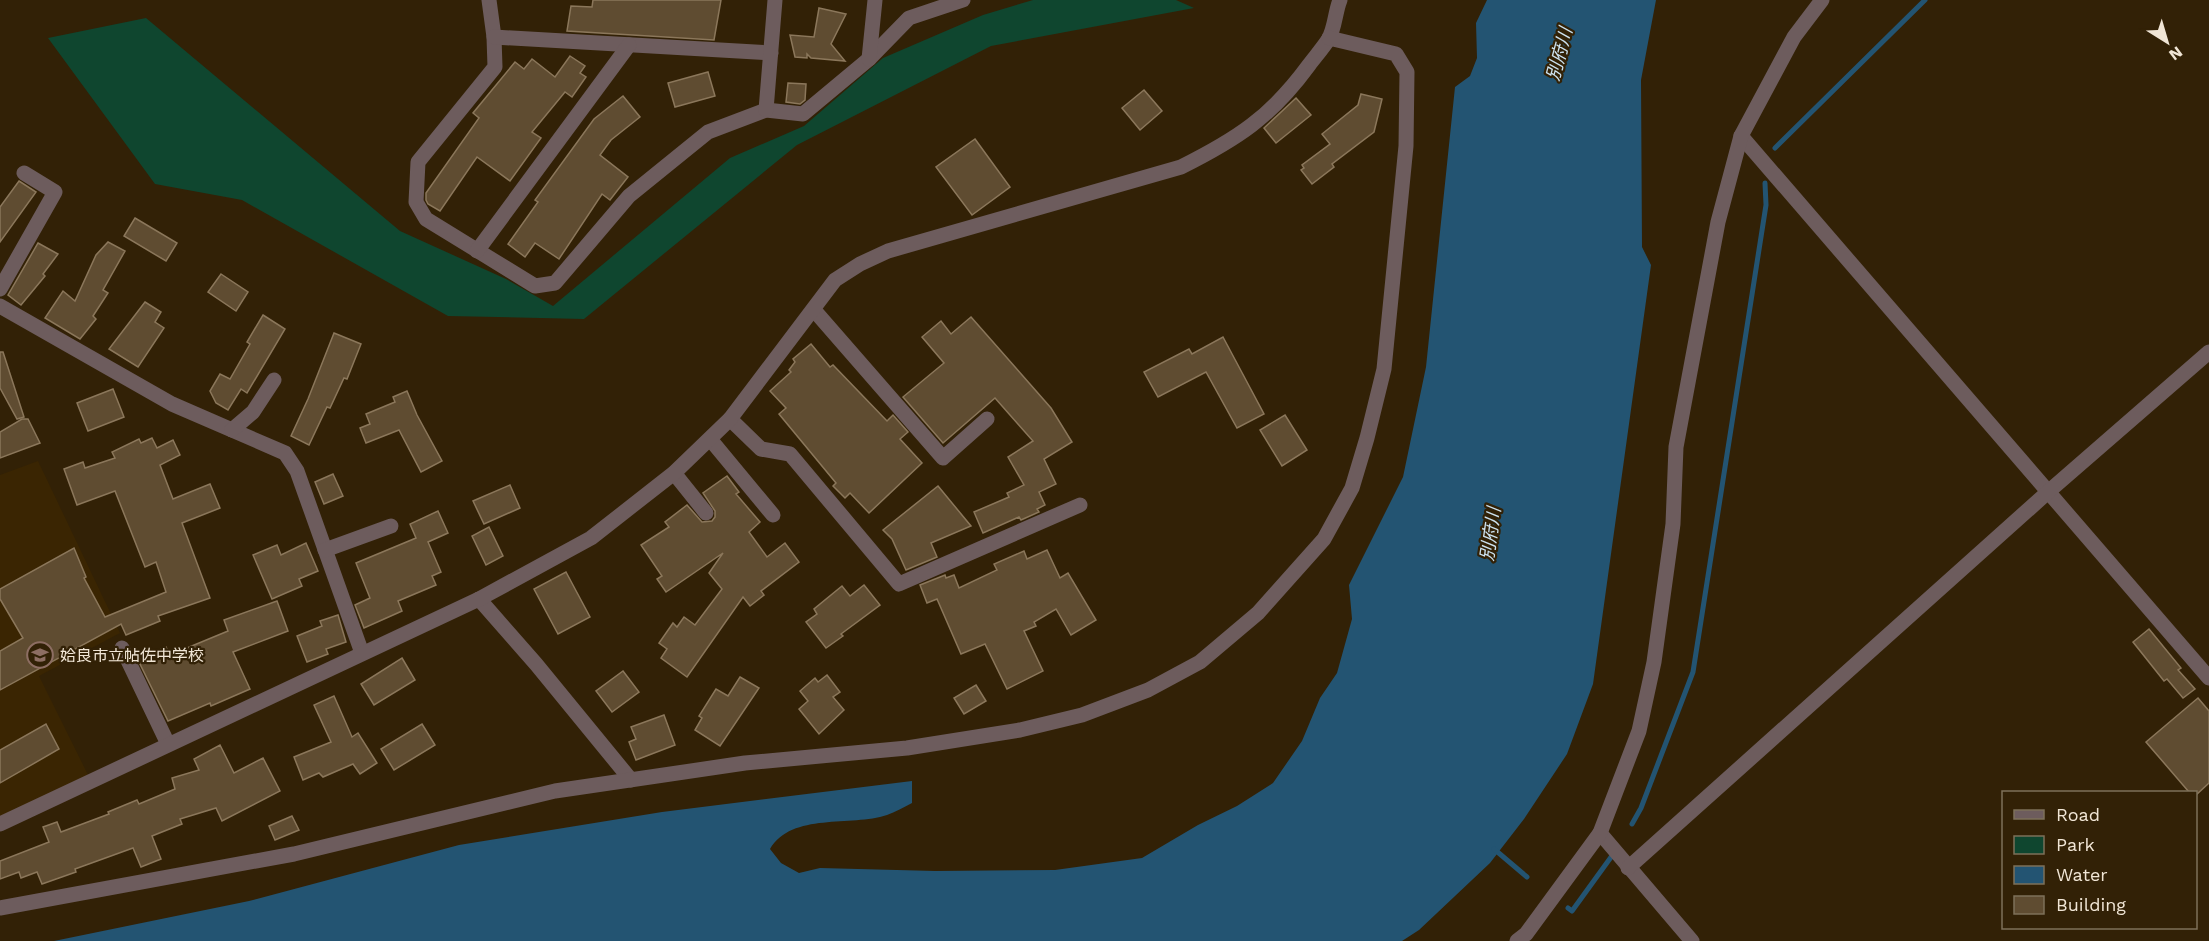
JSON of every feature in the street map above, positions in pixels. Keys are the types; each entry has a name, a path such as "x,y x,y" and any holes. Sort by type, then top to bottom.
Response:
{"street":[{"path":"489,0 495,67 418,162 416,202 426,219 535,286 555,283 629,196 708,132 766,110 803,114 869,59 909,18 963,0"},
{"path":"766,110 775,0"},
{"path":"869,59 875,0"},
{"path":"0,824 479,599 591,538 674,473 730,419 835,280 860,264 888,251 1180,166 1216,149 1244,132 1271,110 1291,89 1329,38 1340,0"},
{"path":"1517,941 1526,934 1600,833 1639,731 1653,662 1673,524 1676,447 1718,222 1741,136 1794,37 1822,0"},
{"path":"494,37 771,53"},
{"path":"0,908 294,854 555,791 745,763 907,748 1020,730 1082,715 1148,690 1200,662 1258,613 1324,539 1352,488 1384,369 1406,146 1407,72 1396,54 1329,38"},
{"path":"477,251 629,45"},
{"path":"1741,136 2209,678"},
{"path":"0,289 56,192 24,173"},
{"path":"0,306 172,404 285,453 297,471 362,653"},
{"path":"813,310 943,458 987,419"},
{"path":"1628,868 2048,492 2209,352"},
{"path":"232,430 253,412 274,380"},
{"path":"730,419 761,448 790,454 899,584 1080,505"},
{"path":"710,439 774,515"},
{"path":"674,473 706,513"},
{"path":"326,550 391,526"},
{"path":"479,599 536,664 631,780"},
{"path":"122,648 168,744"},
{"path":"1600,833 1692,941"}],"shaded area":[{"name":"姶良市立帖佐中学校","path":"38,461 120,633 39,676 91,781 0,824 0,475"}],"green space":[{"path":"1033,0 1176,0 1194,8 991,46 797,145 584,319 448,316 242,200 155,184 48,38 146,18 400,231 506,279 553,306 730,158 804,126 883,58 983,15"}],"water":[{"name":"別府川","path":"1487,0 1656,0 1641,80 1642,247 1651,265 1593,684 1567,754 1524,819 1490,863 1419,930 1402,941 54,941 249,901 459,845 662,812 912,781 912,803 896,811 873,818 807,825 780,837 770,849 781,863 799,873 820,868 935,871 1055,870 1142,858 1198,825 1237,806 1273,783 1302,741 1320,698 1337,673 1352,619 1349,585 1403,477 1426,367 1455,87 1470,76 1477,58 1476,23"}],"building":[{"path":"593,0 721,0 714,40 567,31 571,6 592,7"},
{"path":"819,8 846,14 831,44 845,61 811,58 807,54 807,58 795,57 790,35 814,37"},
{"path":"570,56 585,66 580,73 586,77 572,97 565,92 532,132 541,138 510,181 477,157 440,211 428,204 426,193 479,118 473,113 515,62 524,69 532,59 555,77"},
{"path":"708,72 715,96 675,107 668,83"},
{"path":"788,83 806,84 805,100 800,104 786,102"},
{"path":"1144,90 1162,111 1140,130 1122,108"},
{"path":"1361,94 1382,99 1374,132 1332,164 1334,167 1312,184 1301,170 1304,168 1302,165 1330,144 1322,134 1358,105"},
{"path":"623,96 640,117 611,140 600,155 628,177 610,200 602,194 559,259 535,243 525,257 508,244 538,202 535,200 594,119"},
{"path":"1296,98 1311,115 1276,143 1264,128"},
{"path":"975,139 1010,187 972,215 936,167"},
{"path":"19,181 36,192 0,242 0,207"},
{"path":"135,218 177,243 166,261 124,236"},
{"path":"108,242 125,251 103,290 108,293 93,316 96,319 80,339 45,318 63,291 75,301 96,255"},
{"path":"38,243 58,254 43,274 45,276 21,305 8,295"},
{"path":"221,274 248,292 236,311 208,292"},
{"path":"145,302 161,312 155,322 164,328 138,367 109,349"},
{"path":"263,315 285,329 247,393 241,389 228,410 216,403 210,391 220,374 230,379 250,344 247,342"},
{"path":"971,317 1051,408 1072,442 1044,459 1056,484 1039,492 1045,505 1037,509 1039,512 1021,520 1019,517 983,533 974,512 1009,497 1007,493 1024,485 1008,457 1033,441 995,398 943,443 903,397 944,363 922,337 941,321 951,334"},
{"path":"334,333 361,344 347,379 344,378 330,408 327,407 309,445 291,436"},
{"path":"1223,337 1264,414 1237,428 1206,372 1158,397 1144,372 1189,349 1192,354"},
{"path":"811,344 830,367 833,365 887,421 893,415 908,432 900,439 922,463 869,513 850,493 845,498 833,486 836,483 779,414 786,408 770,391 791,372 789,370 795,362 793,359"},
{"path":"0,352 3,352 24,417 17,419 0,388"},
{"path":"113,389 124,417 88,431 77,403"},
{"path":"407,391 442,461 421,472 399,430 366,443 360,428 370,424 366,414 395,402 393,397"},
{"path":"1285,415 1307,450 1282,466 1260,430"},
{"path":"22,419 28,419 40,443 0,458 0,432"},
{"path":"152,438 157,448 173,440 180,455 160,465 173,499 210,484 220,508 182,523 210,598 158,616 160,621 126,635 121,624 0,690 0,651 23,638 0,599 0,589 74,548 86,577 84,578 105,617 166,592 156,562 145,567 115,491 77,505 64,469 83,462 85,468 115,458 112,452 139,439 141,443"},
{"path":"333,474 343,496 324,504 315,482"},
{"path":"727,476 739,492 736,494 760,522 749,532 767,557 785,543 799,562 761,591 764,595 750,606 743,597 687,677 661,658 667,649 659,643 673,623 677,627 684,617 695,625 722,589 709,573 723,553 666,592 657,579 662,576 641,545 669,527 665,522 687,505 702,522 712,521 715,511 703,493"},
{"path":"510,485 520,508 484,524 473,501"},
{"path":"938,486 971,526 931,543 937,557 906,570 892,539 883,530"},
{"path":"438,511 448,533 428,542 441,572 432,576 436,585 398,601 402,611 364,628 355,605 370,598 356,563 416,538 410,524"},
{"path":"489,527 503,556 486,565 472,536"},
{"path":"306,543 318,571 299,579 302,586 272,599 253,555 277,545 281,555"},
{"path":"1047,550 1060,578 1068,573 1096,620 1071,635 1056,609 1034,622 1036,626 1024,631 1043,671 1007,689 985,644 961,654 937,599 927,603 920,585 945,575 946,578 954,575 959,588 997,570 994,564 1024,551 1027,559"},
{"path":"566,572 590,617 558,634 534,589"},
{"path":"864,585 880,605 826,648 806,622 817,614 814,609 842,586 850,596"},
{"path":"277,601 288,631 233,652 250,689 168,721 138,660 166,647 170,655 228,631 224,620"},
{"path":"338,615 346,642 326,649 328,654 307,662 297,636 322,626 320,621"},
{"path":"2149,629 2181,668 2178,670 2195,689 2183,698 2167,679 2164,681 2133,642"},
{"path":"402,658 415,680 374,705 361,684"},
{"path":"623,671 639,692 612,712 596,691"},
{"path":"827,675 840,692 833,697 844,710 819,734 799,709 808,701 800,691 815,678 818,682"},
{"path":"740,677 759,688 720,746 695,730 702,718 699,716 716,689 728,696"},
{"path":"976,685 986,701 964,714 954,698"},
{"path":"334,696 352,737 358,733 377,763 360,774 353,764 323,777 319,773 303,780 294,757 331,742 314,705"},
{"path":"2198,698 2209,711 2209,783 2197,794 2197,791 2188,791 2146,742"},
{"path":"664,715 675,745 636,760 629,742 636,739 631,727"},
{"path":"46,724 59,749 0,783 0,750"},
{"path":"422,724 435,745 394,770 381,749"},
{"path":"220,745 234,773 263,758 280,791 222,821 216,808 180,819 182,824 152,836 161,859 141,867 133,848 75,869 76,872 42,884 37,872 21,878 19,872 0,879 0,861 49,842 43,827 57,822 61,832 109,814 108,812 137,800 139,804 175,789 172,778 199,770 194,759"},
{"path":"292,816 299,830 275,840 269,826"}],"waterway":[{"path":"1775,148 1925,0"},
{"path":"1632,824 1641,808 1693,672 1766,205 1765,183"},
{"path":"1494,849 1527,877"},
{"path":"1568,908 1572,911 1614,853"}],"place":[{"name":"姶良市立帖佐中学校","path":"40,655"}]}
